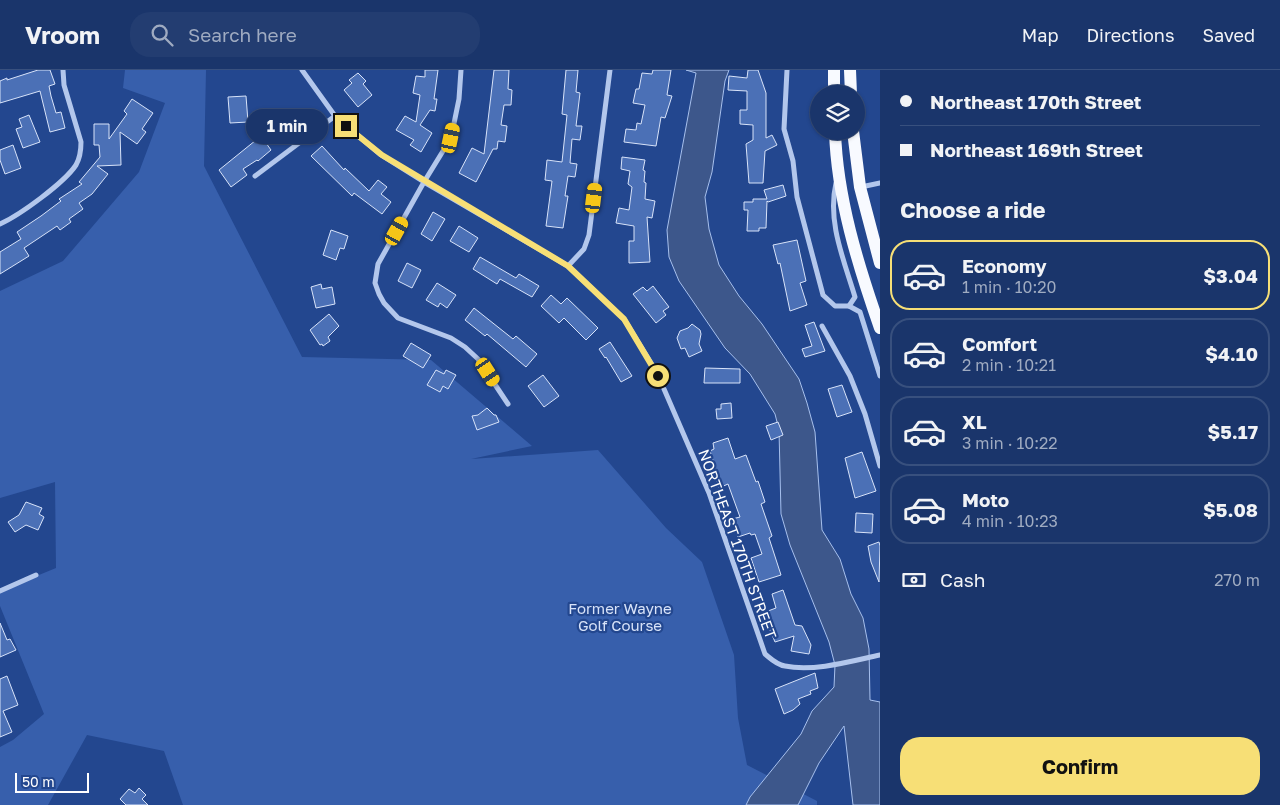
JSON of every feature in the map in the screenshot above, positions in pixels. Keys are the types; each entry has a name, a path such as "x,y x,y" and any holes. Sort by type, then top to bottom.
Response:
{"main road":[{"path":"834,70 834,85"},
{"path":"850,70 851,85"},
{"path":"836,140 839,172 857,256 880,328"},
{"path":"842,140 848,176 851,183 860,187"},
{"path":"854,140 860,187 880,263"}],"street":[{"path":"0,224 15,218 25,211 70,172 77,163 81,152 81,142 64,84 63,70"},
{"path":"302,70 335,116 382,155 424,182 568,266 624,319 658,376"},
{"path":"461,70 460,99 451,138 378,264 375,282 384,303 398,318 451,338 465,347 478,359 508,404"},
{"path":"568,266 584,249 589,235 610,70"},
{"path":"787,70 784,129 792,161 797,197 823,295 835,306 849,306 860,312 880,376"},
{"path":"255,176 335,116"},
{"path":"839,172 833,196 832,215 855,297 849,306"},
{"path":"860,187 880,184"},
{"path":"822,326 850,376 865,414 880,466"},
{"name":"NORTHEAST 170TH STREET","path":"664,389 709,493 765,654 784,666 826,666 880,655"},
{"path":"0,591 36,575"}],"green space":[{"name":"Former Wayne Golf Course","path":"125,70 206,70 204,166 302,357 431,360 532,446 471,459 598,450 666,528 702,562 734,655 738,718 747,765 817,801 817,805 183,805 164,751 87,735 48,805 0,805 0,747 13,740 44,714 0,606 0,591 56,568 55,482 0,498 0,291 63,261 139,172 165,103 123,88"}],"shaded area":[{"path":"686,70 729,70 725,81 712,172 705,197 709,229 719,265 799,379 807,403 815,432 822,530 840,559 851,594 863,618 869,649 870,700 880,702 880,805 853,805 844,726 819,763 798,805 746,805 750,797 801,734 812,711 834,687 835,665 829,642 790,545 781,514 779,430 775,414 750,374 725,348 679,281 669,257 667,230 696,73"}],"building":[{"path":"38,70 50,70 55,84 49,86 51,96 56,113 61,112 65,128 50,132 40,91 0,103 0,81"},
{"path":"425,70 438,70 434,99 437,99 435,111 430,110 420,125 432,133 421,152 410,145 414,140 396,130 405,116 416,122 420,95 413,93 416,76 425,77"},
{"path":"494,70 509,70 508,89 512,90 511,105 504,105 501,125 507,126 505,142 498,141 497,149 493,149 476,182 459,173 472,148 484,154"},
{"path":"566,70 578,70 576,92 580,93 576,126 582,126 580,140 572,139 570,163 577,164 575,177 568,176 565,196 568,196 563,228 546,226 552,181 545,180 547,160 562,162 567,115 562,114"},
{"path":"653,70 671,70 667,95 672,96 665,118 661,117 656,146 624,142 626,129 636,130 637,123 641,124 645,105 633,103 636,89 639,89 642,73 652,74"},
{"path":"748,70 758,70 766,93 766,138 772,135 777,145 765,151 763,183 749,183 746,144 753,140 753,125 740,124 740,110 747,110 747,91 728,90 729,76 747,78"},
{"path":"358,73 366,81 363,84 372,95 358,107 344,90 352,83 349,80"},
{"path":"246,96 248,122 230,123 228,97"},
{"path":"132,99 153,113 142,129 146,132 137,144 120,132 121,165 97,166 108,174 92,194 79,203 83,209 69,219 71,222 60,230 57,226 24,248 29,256 0,274 0,252 21,239 17,232 61,201 59,199 82,184 79,182 100,157 99,145 94,145 94,124 109,124 109,139 127,114 124,111"},
{"path":"304,109 314,124 299,134 289,119"},
{"path":"29,115 40,142 23,148 16,129 22,127 19,119"},
{"path":"261,136 271,150 258,161 243,169 247,175 231,187 219,170"},
{"path":"13,145 21,168 5,174 0,160 0,150"},
{"path":"322,146 344,170 345,168 369,191 378,180 387,187 381,194 391,202 382,214 354,193 352,196 311,156"},
{"path":"622,157 645,160 643,170 645,171 644,182 646,183 645,199 655,201 652,218 647,217 650,262 629,263 629,241 634,241 634,226 616,223 619,208 629,210 632,187 628,184 630,171 621,169"},
{"path":"783,185 786,196 767,201 766,228 759,228 759,231 747,231 748,210 744,210 744,202 753,202 753,199 767,199 764,190"},
{"path":"433,212 445,219 432,241 421,234"},
{"path":"459,226 478,238 469,252 450,241"},
{"path":"331,230 348,236 344,249 340,248 336,260 323,255"},
{"path":"797,240 806,281 800,283 807,305 790,311 780,263 778,264 773,245"},
{"path":"480,257 516,278 519,274 539,286 532,297 500,279 497,284 473,269"},
{"path":"407,263 421,270 412,288 398,281"},
{"path":"437,283 456,295 447,308 440,303 438,307 426,300"},
{"path":"321,284 322,289 332,287 335,304 316,308 311,287"},
{"path":"653,286 669,307 663,311 666,315 656,323 633,294 643,287 647,291"},
{"path":"551,295 561,304 567,298 598,328 586,340 564,318 559,323 541,306"},
{"path":"474,308 513,339 516,336 537,354 526,367 487,334 485,336 465,320"},
{"path":"329,314 339,326 328,337 330,341 323,346 322,344 320,345 310,330"},
{"path":"814,322 825,351 805,357 802,349 812,346 805,325"},
{"path":"692,324 700,330 699,344 702,351 689,357 685,348 681,349 677,338 680,331"},
{"path":"610,342 632,376 621,382 599,349"},
{"path":"411,343 431,355 423,368 403,356"},
{"path":"705,368 740,369 740,383 704,383"},
{"path":"436,370 444,374 446,370 456,375 448,389 443,386 440,392 427,385"},
{"path":"543,375 559,396 544,407 528,386"},
{"path":"842,385 852,412 837,417 828,389"},
{"path":"731,403 732,418 717,419 716,409 721,409 721,404"},
{"path":"487,408 496,415 499,422 477,430 472,416 478,415"},
{"path":"778,422 783,435 771,440 766,426"},
{"path":"728,438 735,459 746,455 756,482 758,481 765,502 761,504 772,536 769,538 781,575 759,582 751,558 762,554 755,534 751,535 750,533 738,537 732,519 740,517 728,484 719,488 714,474 717,473 710,451 714,449 713,443"},
{"path":"862,452 876,491 855,498 845,458"},
{"path":"26,502 42,508 39,514 44,517 38,530 26,525 15,532 8,522 19,515"},
{"path":"856,513 873,514 872,533 855,532"},
{"path":"879,542 879,582 871,562 868,546"},
{"path":"783,590 795,625 802,626 811,645 809,654 791,651 794,636 775,642 770,630 774,629 768,611 776,608 772,594"},
{"path":"0,623 7,640 10,639 16,650 0,657"},
{"path":"815,673 818,688 810,691 811,694 798,699 800,704 784,714 775,689"},
{"path":"7,676 18,705 3,711 12,732 0,737 0,679"},
{"path":"139,788 146,795 142,799 148,805 126,805 120,799 129,789 135,793"}],"route":[{"path":"346,126 382,155 424,182 568,266 624,319 658,376"}]}
